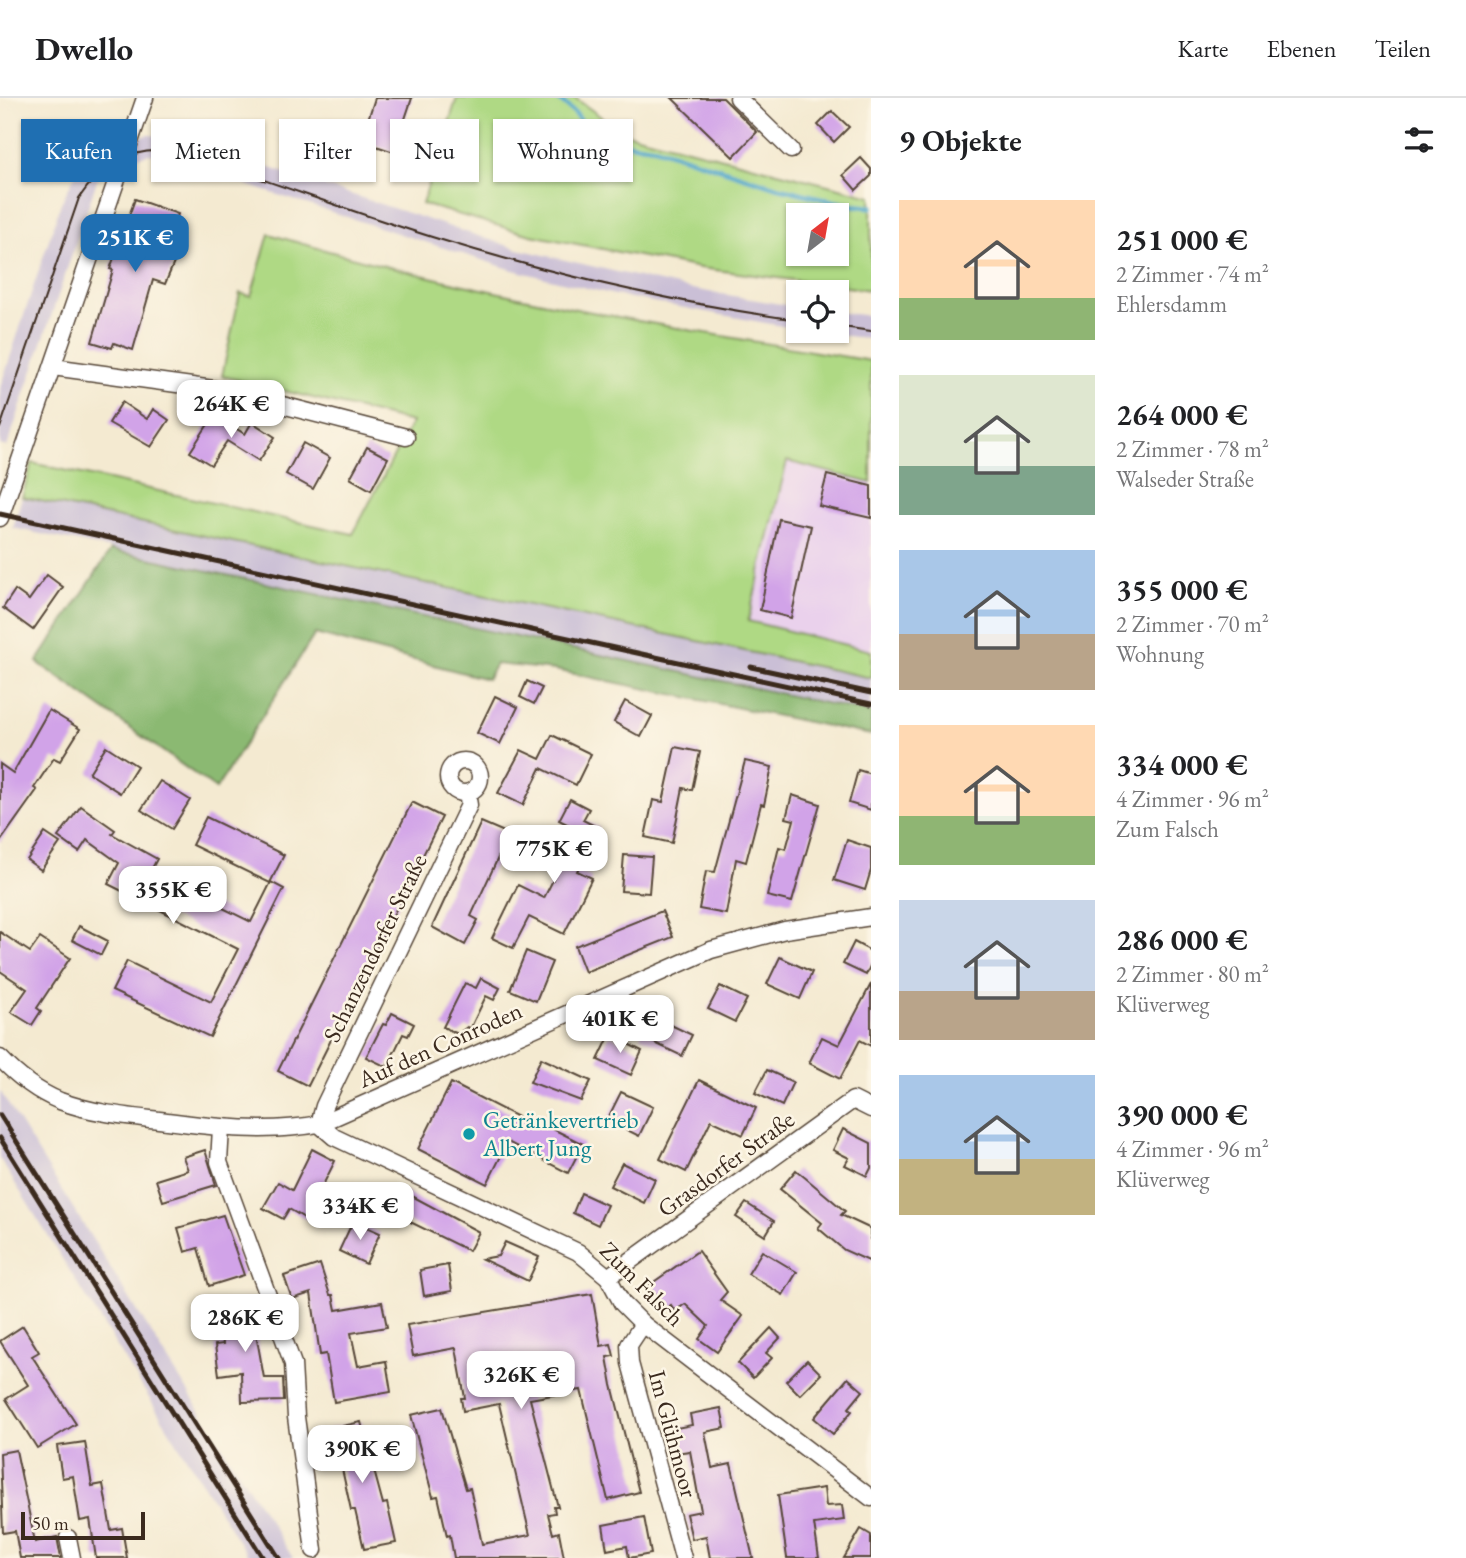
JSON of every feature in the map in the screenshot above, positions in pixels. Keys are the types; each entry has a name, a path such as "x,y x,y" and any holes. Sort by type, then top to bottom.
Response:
{"street":[{"path":"0,518 145,98"},
{"path":"738,98 791,150"},
{"path":"54,367 228,391 406,437"},
{"name":"Schanzendorfer Straße","path":"318,1124 330,1093 469,804 467,793"},
{"name":"Auf den Conroden","path":"0,1058 28,1084 59,1100 98,1113 221,1128 281,1130 318,1124 711,950 785,930 871,917"},
{"name":"Grasdorfer Straße","path":"608,1277 853,1100 871,1109"},
{"name":"Zum Falsch","path":"318,1124 334,1137 578,1252 608,1277 622,1303 643,1324 871,1498"},
{"path":"221,1128 219,1162 293,1364 296,1417 314,1550"},
{"name":"Im Glühmoor","path":"643,1324 629,1345 630,1363 683,1558"},
{"path":"68,1538 72,1558"}],"shaded area":[{"path":"151,135 151,154 137,157 137,138"},
{"path":"265,166 279,171 279,182 313,182 518,249 686,288 786,305 786,327 615,295 513,270 238,182 265,182"},
{"path":"72,182 96,182 7,447 0,445 0,388 61,203"},
{"path":"849,313 871,316 871,339 849,336"},
{"path":"787,461 871,483 871,651 748,621"},
{"path":"22,497 871,678 871,713 13,528"},
{"path":"0,1091 293,1558 249,1558 0,1159"}],"green space":[{"path":"457,98 575,98 604,119 493,119 493,182 633,182 633,135 871,196 871,290 849,287 849,280 793,280 700,268 531,235 422,204 429,182 479,182 479,119 450,119"},
{"path":"269,234 418,274 568,307 871,361 871,483 787,461 748,621 871,651 871,678 22,497 32,463 353,534 412,422 222,376 240,293 251,296"},
{"path":"111,550 871,713 871,735 555,670 496,664 487,679 315,634 216,789 37,662"}],"building":[{"path":"375,98 412,98 405,119 390,119 390,151 376,146 376,119 368,119"},
{"path":"672,98 723,98 757,132 733,157"},
{"path":"832,111 849,127 834,142 818,125"},
{"path":"861,158 871,169 871,176 856,190 843,175"},
{"path":"135,199 178,214 165,254 176,258 165,284 153,280 133,350 114,343 112,348 92,342 113,270 110,269"},
{"path":"122,402 147,419 153,409 169,420 151,447 109,423"},
{"path":"214,415 245,434 252,422 275,437 259,461 227,441 211,465 190,452"},
{"path":"303,443 330,458 313,489 286,474"},
{"path":"367,447 388,458 371,490 350,478"},
{"path":"827,475 871,486 871,518 819,506"},
{"path":"779,519 811,526 791,618 760,610"},
{"path":"47,575 63,587 33,630 3,608 15,590 29,600"},
{"path":"527,681 542,688 534,704 520,697"},
{"path":"495,696 518,707 500,744 477,733"},
{"path":"625,701 652,716 641,737 614,722"},
{"path":"49,710 80,729 60,761 54,758 34,788 37,790 0,842 0,764 13,773"},
{"path":"552,735 591,754 576,785 541,768 523,805 498,793 521,750 540,759"},
{"path":"106,746 137,766 120,793 89,773"},
{"path":"675,747 700,752 692,790 683,788 672,843 645,837 653,800 663,802"},
{"path":"745,761 772,767 764,805 761,804 746,862 736,859 726,914 699,909 706,871 715,872"},
{"path":"858,770 871,774 871,810 849,803"},
{"path":"160,781 190,800 172,829 141,810"},
{"path":"792,795 820,804 792,902 767,896 779,847 786,849 794,820 786,818"},
{"path":"570,799 589,809 583,820 599,828 577,871 592,878 564,934 529,917 513,948 492,938 518,885 544,898 569,848 562,844 571,826 559,820"},
{"path":"412,802 442,817 308,1086 278,1071"},
{"path":"81,806 115,830 112,834 157,859 150,872 251,922 271,882 284,889 210,1037 112,991 127,961 211,1002 238,949 108,884 119,863 87,840 79,852 58,837"},
{"path":"206,817 284,855 270,883 192,845"},
{"path":"481,822 509,834 471,916 478,920 465,945 432,927"},
{"path":"45,833 60,843 41,870 27,860"},
{"path":"847,840 871,848 871,870 865,890 834,880"},
{"path":"624,855 652,857 649,893 621,891"},
{"path":"662,911 673,937 585,972 575,946"},
{"path":"79,926 108,941 101,955 72,940"},
{"path":"0,932 30,952 40,938 70,958 37,1008 41,1011 32,1025 11,1012 27,989 0,971"},
{"path":"854,942 871,951 871,964 866,975 843,964"},
{"path":"526,951 552,962 536,1001 510,990"},
{"path":"780,957 812,972 800,999 767,984"},
{"path":"481,978 500,988 494,1000 486,996 470,1029 467,1027 458,1034 443,1027 465,983 476,988"},
{"path":"871,984 871,1046 860,1040 840,1079 809,1063 822,1037 839,1045"},
{"path":"720,986 747,999 735,1022 708,1009"},
{"path":"392,1013 414,1024 408,1036 403,1034 387,1067 366,1057 383,1024 386,1025"},
{"path":"650,1015 692,1035 682,1056 640,1036"},
{"path":"610,1035 642,1051 631,1075 598,1060"},
{"path":"541,1058 591,1081 581,1101 530,1082"},
{"path":"767,1070 793,1082 782,1106 755,1093"},
{"path":"699,1080 756,1108 743,1135 711,1120 686,1172 660,1159"},
{"name":"Getränkevertrieb Albert Jung","path":"451,1083 531,1124 533,1119 583,1144 568,1173 508,1142 487,1184 418,1149"},
{"path":"621,1092 653,1107 639,1136 607,1120"},
{"path":"843,1129 871,1143 871,1168 867,1176 845,1165 849,1158 833,1150"},
{"path":"312,1149 335,1161 318,1195 338,1205 329,1223 311,1214 308,1220 289,1209 283,1219 263,1208 278,1182 292,1190"},
{"path":"205,1150 216,1185 163,1201 156,1180 188,1170 183,1157"},
{"path":"622,1163 655,1179 644,1203 610,1186"},
{"path":"796,1170 845,1211 841,1215 871,1229 871,1262 844,1250 818,1228 822,1223 780,1189"},
{"path":"399,1189 479,1232 469,1251 388,1211"},
{"path":"581,1193 607,1205 598,1225 573,1213"},
{"path":"746,1203 774,1221 765,1236 736,1217"},
{"path":"223,1215 244,1275 209,1286 198,1248 185,1252 178,1228"},
{"path":"353,1221 380,1233 366,1264 339,1251"},
{"path":"505,1242 539,1257 528,1281 482,1259 498,1256"},
{"path":"698,1251 727,1292 720,1300 743,1316 717,1352 699,1339 708,1326 685,1304 675,1311 671,1305 665,1309 648,1286"},
{"path":"762,1251 797,1272 783,1295 748,1274"},
{"path":"320,1264 336,1310 382,1302 387,1327 351,1333 358,1366 386,1361 391,1392 334,1402 326,1354 320,1355 311,1293 292,1299 284,1276"},
{"path":"448,1265 452,1291 424,1296 420,1270"},
{"path":"592,1294 601,1346 611,1344 614,1356 607,1357 612,1385 639,1492 608,1500 581,1390 530,1399 558,1507 554,1507 555,1513 548,1514 553,1534 559,1532 564,1558 454,1558 450,1535 447,1536 438,1496 433,1497 411,1415 442,1408 466,1489 470,1488 482,1544 530,1535 499,1404 463,1411 461,1398 465,1398 456,1348 413,1356 407,1325"},
{"path":"250,1300 264,1378 283,1378 284,1401 242,1402 241,1372 219,1375 215,1345 223,1344 217,1304"},
{"path":"23,1326 39,1352 32,1356 76,1424 37,1448 6,1399 28,1385 0,1341"},
{"path":"771,1328 780,1338 766,1353 772,1358 753,1378 738,1363"},
{"path":"807,1360 821,1374 800,1395 786,1381"},
{"path":"848,1378 863,1391 849,1408 852,1411 833,1434 814,1418"},
{"path":"721,1408 725,1428 705,1432 712,1468 731,1464 753,1558 710,1558 706,1536 692,1539 686,1514 701,1511 690,1451 676,1453 671,1429 692,1425 690,1414"},
{"path":"361,1422 383,1504 387,1503 396,1543 364,1549 355,1510 351,1510 342,1469 338,1469 329,1429"},
{"path":"85,1442 92,1486 103,1484 111,1530 122,1528 127,1558 96,1558 90,1519 80,1521 73,1476 62,1478 57,1446"},
{"path":"16,1450 35,1542 57,1537 61,1558 20,1558 15,1531 3,1533 0,1453"},
{"path":"824,1488 826,1506 842,1505 844,1520 814,1524 819,1558 787,1558 778,1495"},
{"path":"644,1517 651,1554 629,1558 627,1546 607,1550 603,1525"},
{"path":"861,1529 871,1535 871,1558 844,1558"}],"waterway":[{"path":"557,98 575,113 588,131 618,142 656,148 776,187 849,205 871,207"}],"tram line":[{"path":"0,428 79,198 100,173 124,157 138,153 168,151 185,154 401,227 522,263 659,296 786,318"},
{"path":"849,328 871,331"}],"railway":[{"path":"0,514 871,704"},
{"path":"751,667 871,693"},
{"path":"0,1115 279,1558"},
{"path":"0,1138 263,1558"}],"place":[{"name":"Getränkevertrieb Albert Jung","path":"469,1134"}]}
